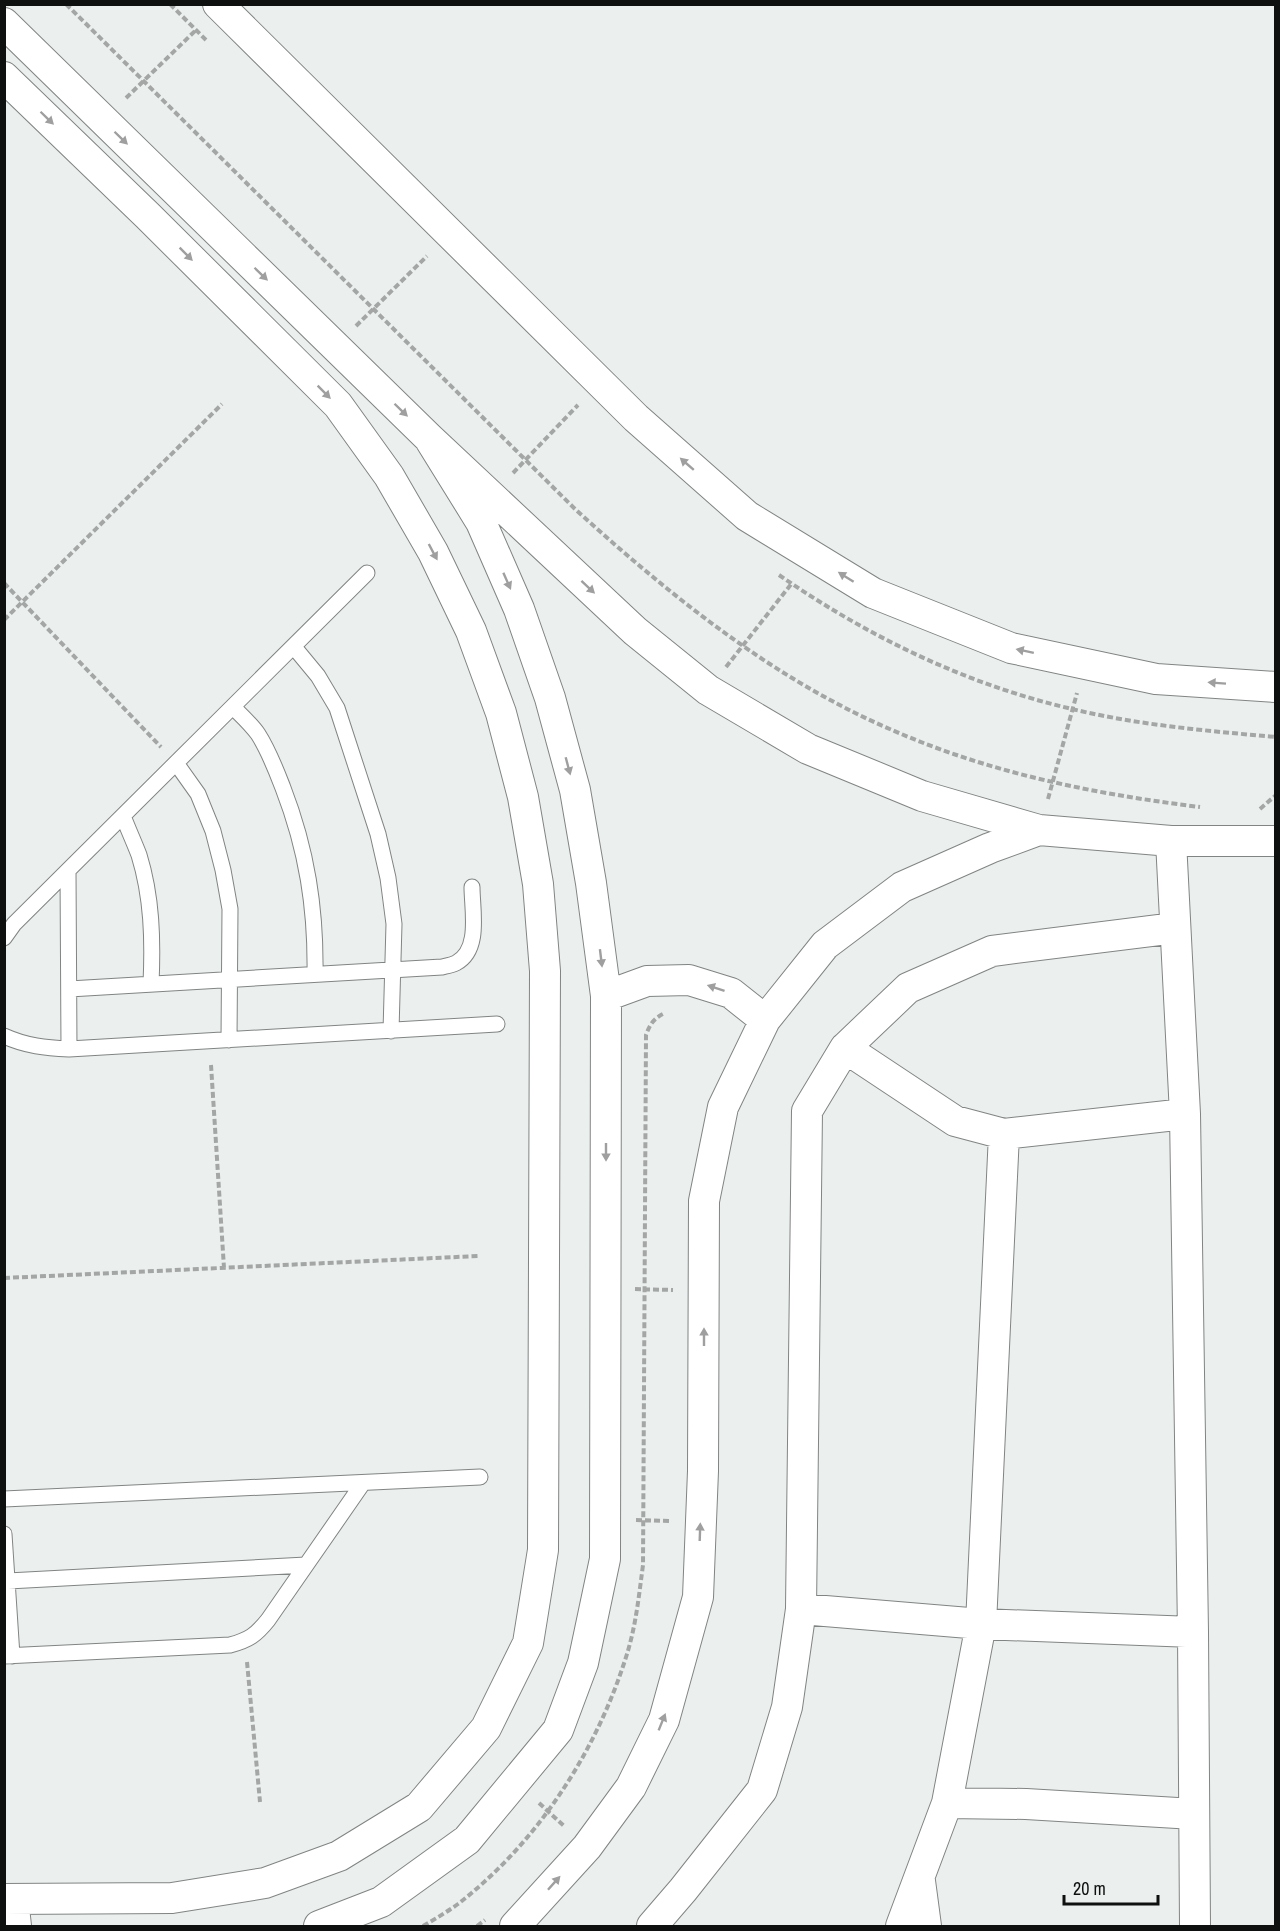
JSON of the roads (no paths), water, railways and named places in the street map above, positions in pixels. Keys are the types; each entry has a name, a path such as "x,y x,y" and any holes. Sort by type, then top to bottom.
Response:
{"street":[{"path":"219,5 636,418 747,516 873,593 1011,648 1156,679 1275,687"},
{"path":"4,23 429,438 635,631 708,690 808,748 922,796 1039,830 1171,841 1275,841"},
{"path":"4,77 338,405 389,476 433,552 471,631 501,713 524,797 538,884 545,971 543,1550 528,1643 486,1728 419,1807 339,1856 265,1882 172,1898 11,1908"},
{"path":"148,216 172,188"},
{"path":"319,1926 381,1902 467,1840 558,1730 583,1663 605,1560 606,996 591,883 575,790 550,698 519,609 481,522 429,438"},
{"path":"515,1926 587,1847 631,1786 664,1720 698,1598 703,1471 704,1201 723,1107 765,1020 825,945 902,887 990,848 1039,830"},
{"path":"1171,841 1185,1114 1195,1926"},
{"path":"652,1926 762,1790 787,1707 801,1609 807,1111 845,1048 908,988 992,951 1175,928"},
{"path":"606,996 646,981 689,980 731,993 765,1020"},
{"path":"845,1048 955,1121 1004,1134 1185,1114"},
{"path":"901,1926 947,1803 981,1624 1004,1134"},
{"path":"801,1609 981,1624 1193,1632"},
{"path":"947,1803 1026,1804 1194,1814"},
{"path":"920,1878 926,1926"}],"lane":[{"path":"4,938 14,924 368,573"},
{"path":"294,646 318,675 337,708 378,834 388,878 394,924 392,1031"},
{"path":"233,707 257,733 274,764 292,811 304,853 312,896 315,974"},
{"path":"176,763 198,794 213,831 223,870 230,909 229,1040"},
{"path":"123,816 139,856 149,898 153,941 151,984"},
{"path":"68,871 69,1049"},
{"path":"69,989 442,967 457,963 467,953 473,939 472,887"},
{"path":"4,1036 43,1048 69,1049 497,1024"},
{"path":"4,1500 480,1477"},
{"path":"4,1534 8,1581 8,1656 230,1646 258,1633 363,1483"},
{"path":"8,1581 306,1565"}]}
